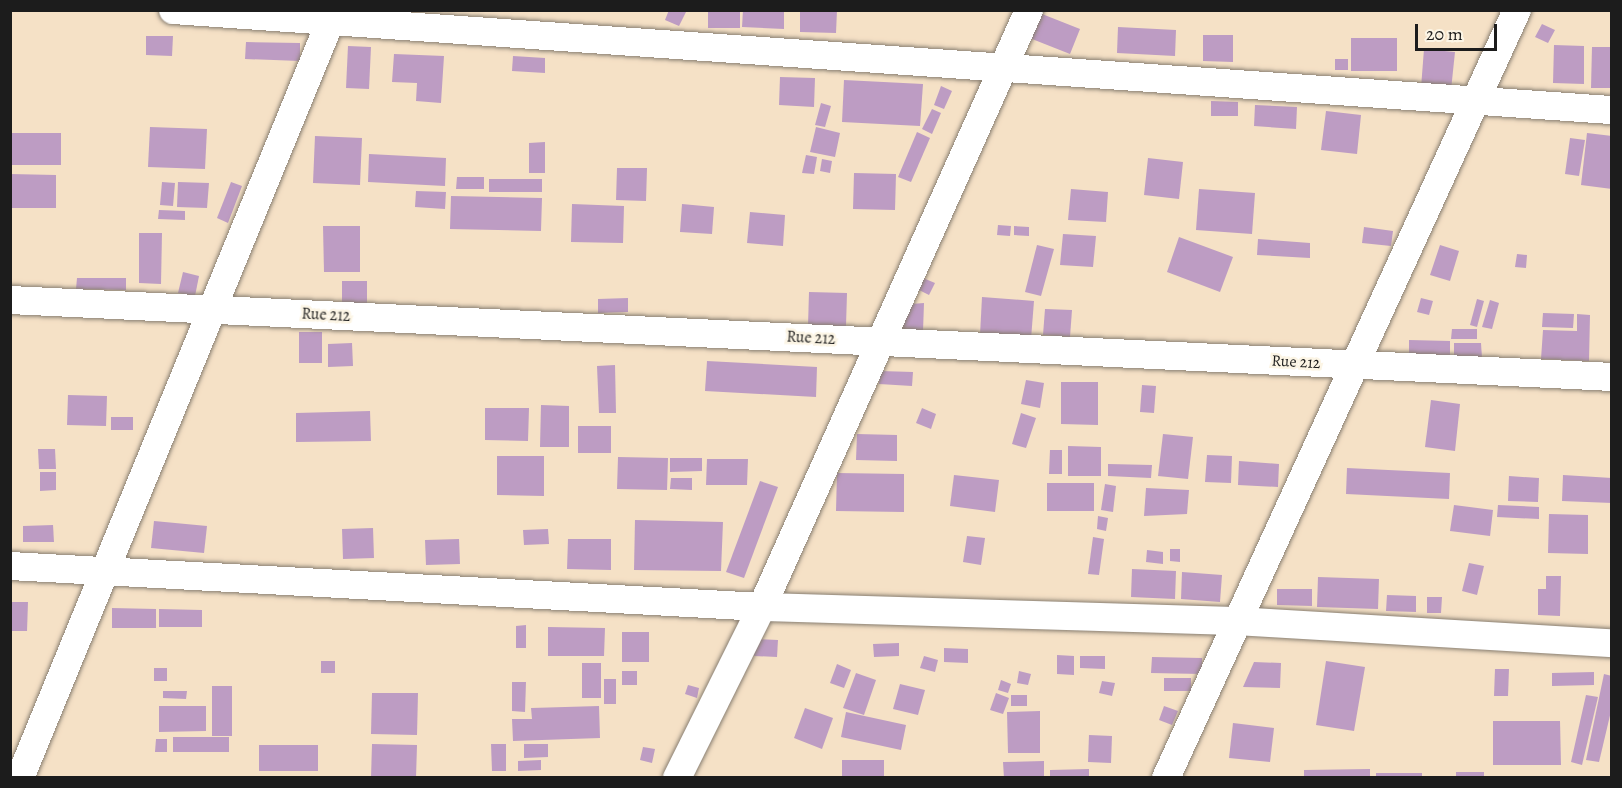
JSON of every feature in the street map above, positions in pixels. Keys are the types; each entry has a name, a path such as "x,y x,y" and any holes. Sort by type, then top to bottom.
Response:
{"street":[{"path":"173,10 333,16 1004,68 1611,110"},
{"path":"677,777 762,607 1029,10"},
{"path":"1166,777 1238,621 1351,364 1477,101 1517,10"},
{"path":"20,777 110,570 333,16"},
{"name":"Rue 212","path":"10,300 1611,377"},
{"path":"10,566 762,607 1238,621 1611,643"}],"building":[{"path":"669,10 687,10 679,26 665,20"},
{"path":"708,10 740,10 740,28 708,28"},
{"path":"743,10 784,10 784,29 742,27"},
{"path":"800,10 837,10 836,33 800,32"},
{"path":"1037,12 1080,29 1070,54 1027,37"},
{"path":"1542,24 1555,30 1548,43 1535,37"},
{"path":"1118,27 1176,30 1175,56 1117,53"},
{"path":"1203,35 1233,35 1233,62 1203,61"},
{"path":"146,36 173,36 172,56 146,55"},
{"path":"1351,38 1397,38 1397,71 1351,71"},
{"path":"246,42 300,43 300,61 245,59"},
{"path":"1554,45 1584,46 1584,84 1553,83"},
{"path":"348,46 371,47 369,89 346,88"},
{"path":"1592,47 1612,47 1612,88 1591,88"},
{"path":"1424,49 1455,52 1451,90 1421,88"},
{"path":"394,54 444,56 441,103 416,101 417,83 392,82"},
{"path":"513,56 545,58 545,73 512,71"},
{"path":"1335,59 1348,59 1348,70 1335,70"},
{"path":"780,77 815,78 814,107 779,105"},
{"path":"844,80 923,84 920,126 842,122"},
{"path":"941,86 952,91 944,109 934,105"},
{"path":"1211,101 1238,102 1238,116 1211,116"},
{"path":"821,103 831,106 825,127 815,125"},
{"path":"1255,105 1297,107 1296,129 1254,126"},
{"path":"932,109 941,113 932,134 922,129"},
{"path":"1326,111 1361,115 1357,154 1321,150"},
{"path":"150,127 207,129 205,169 148,167"},
{"path":"816,127 840,133 835,157 810,152"},
{"path":"917,132 930,138 911,182 898,177"},
{"path":"10,133 61,133 61,165 10,165"},
{"path":"1587,133 1612,136 1612,189 1581,185"},
{"path":"315,136 362,138 360,185 313,183"},
{"path":"1570,138 1585,140 1579,176 1565,174"},
{"path":"545,142 545,173 529,173 529,143"},
{"path":"369,154 446,158 445,186 368,182"},
{"path":"806,155 817,157 814,174 802,173"},
{"path":"1148,158 1183,162 1179,199 1144,195"},
{"path":"822,159 832,161 830,173 820,171"},
{"path":"617,168 647,168 646,201 616,200"},
{"path":"854,173 896,174 895,210 853,209"},
{"path":"10,174 56,175 56,208 10,208"},
{"path":"457,177 484,177 484,189 456,189"},
{"path":"489,179 542,179 542,192 489,192"},
{"path":"162,182 175,183 173,206 160,205"},
{"path":"178,182 209,183 207,208 177,207"},
{"path":"231,182 242,186 228,223 217,218"},
{"path":"1071,189 1108,192 1106,222 1068,220"},
{"path":"1199,189 1255,193 1252,234 1196,230"},
{"path":"416,191 446,192 445,209 415,207"},
{"path":"451,196 542,198 541,231 450,229"},
{"path":"572,204 624,206 623,243 571,242"},
{"path":"682,204 714,207 712,234 680,232"},
{"path":"159,210 185,211 185,220 158,219"},
{"path":"750,212 785,215 783,246 747,243"},
{"path":"998,225 1011,226 1010,236 997,235"},
{"path":"323,226 360,226 360,272 324,272"},
{"path":"1014,226 1029,227 1029,236 1014,235"},
{"path":"1364,227 1393,231 1391,246 1362,243"},
{"path":"139,233 162,233 161,284 139,283"},
{"path":"1063,234 1096,236 1093,267 1060,265"},
{"path":"1179,237 1233,257 1220,292 1167,272"},
{"path":"1258,239 1310,243 1310,258 1257,255"},
{"path":"1037,245 1054,249 1041,296 1025,292"},
{"path":"1440,245 1459,251 1450,281 1430,275"},
{"path":"1517,254 1527,255 1526,268 1515,267"},
{"path":"183,272 199,276 195,296 178,293"},
{"path":"77,278 126,278 126,290 76,289"},
{"path":"923,278 935,283 929,295 917,289"},
{"path":"342,281 367,281 367,306 342,306"},
{"path":"809,292 847,293 846,326 808,326"},
{"path":"982,297 1034,301 1031,339 980,335"},
{"path":"628,298 628,312 598,313 598,299"},
{"path":"1421,298 1433,301 1429,315 1417,312"},
{"path":"1477,299 1484,301 1477,327 1470,325"},
{"path":"1490,300 1499,303 1492,329 1482,327"},
{"path":"924,303 923,331 898,330 911,304"},
{"path":"1045,309 1072,310 1070,337 1043,335"},
{"path":"1543,313 1574,314 1573,328 1542,327"},
{"path":"1577,314 1590,315 1589,361 1541,359 1543,330 1577,331"},
{"path":"1452,329 1477,329 1477,339 1451,339"},
{"path":"299,332 322,332 322,363 299,363"},
{"path":"1409,340 1450,341 1450,357 1409,357"},
{"path":"352,343 353,366 328,367 328,344"},
{"path":"1454,343 1481,343 1482,358 1454,358"},
{"path":"707,361 817,367 816,397 705,391"},
{"path":"615,365 616,413 599,413 597,366"},
{"path":"880,371 913,372 912,386 879,384"},
{"path":"1026,380 1044,383 1040,408 1021,404"},
{"path":"1061,382 1098,382 1098,425 1061,424"},
{"path":"1142,385 1156,386 1154,413 1140,412"},
{"path":"68,395 107,396 106,426 67,425"},
{"path":"1431,400 1460,404 1455,451 1425,447"},
{"path":"541,405 569,406 569,447 540,447"},
{"path":"485,408 529,408 528,441 485,440"},
{"path":"922,408 936,414 931,429 916,423"},
{"path":"370,411 371,441 296,442 296,413"},
{"path":"1021,413 1036,418 1026,448 1012,444"},
{"path":"111,417 133,417 133,430 111,430"},
{"path":"578,426 611,426 611,453 578,453"},
{"path":"857,434 897,435 897,461 856,460"},
{"path":"1163,434 1193,437 1188,479 1158,476"},
{"path":"1068,446 1101,447 1101,476 1068,476"},
{"path":"38,449 55,449 56,469 39,469"},
{"path":"1050,450 1062,450 1062,474 1049,474"},
{"path":"1207,455 1232,456 1231,483 1205,482"},
{"path":"497,456 544,456 544,496 497,495"},
{"path":"618,457 668,458 667,490 617,489"},
{"path":"670,458 702,458 702,471 670,472"},
{"path":"707,459 748,459 747,485 706,485"},
{"path":"1239,461 1279,464 1278,487 1238,485"},
{"path":"1108,464 1152,465 1151,478 1108,476"},
{"path":"1347,468 1450,473 1449,499 1346,494"},
{"path":"40,472 56,472 56,490 40,491"},
{"path":"837,473 904,474 904,512 836,511"},
{"path":"954,475 999,480 995,512 950,506"},
{"path":"1563,475 1612,478 1612,503 1562,501"},
{"path":"1509,476 1539,478 1538,502 1508,501"},
{"path":"671,478 692,478 692,490 670,489"},
{"path":"760,481 778,487 744,578 726,572"},
{"path":"1047,483 1094,483 1094,511 1047,511"},
{"path":"1105,484 1116,486 1113,512 1101,510"},
{"path":"1146,488 1189,490 1187,514 1144,516"},
{"path":"1454,505 1493,510 1490,536 1450,531"},
{"path":"1498,505 1539,507 1539,519 1497,517"},
{"path":"1549,514 1588,515 1588,554 1548,553"},
{"path":"1098,516 1108,518 1106,531 1097,529"},
{"path":"635,520 723,522 721,571 634,570"},
{"path":"154,521 207,526 204,553 151,548"},
{"path":"53,525 54,542 23,542 23,526"},
{"path":"373,528 374,558 343,559 342,529"},
{"path":"548,529 549,544 524,545 523,530"},
{"path":"967,536 985,538 981,565 963,562"},
{"path":"1093,537 1104,539 1099,575 1088,574"},
{"path":"459,539 460,564 426,565 425,540"},
{"path":"568,539 611,539 611,570 567,569"},
{"path":"1170,549 1180,549 1180,562 1170,561"},
{"path":"1147,550 1163,552 1163,564 1146,562"},
{"path":"1469,563 1484,566 1477,595 1462,591"},
{"path":"1132,569 1176,571 1175,599 1131,597"},
{"path":"1182,572 1222,575 1220,602 1181,599"},
{"path":"1546,576 1561,576 1560,616 1538,615 1538,589 1546,589"},
{"path":"1318,577 1379,579 1378,609 1317,607"},
{"path":"1277,589 1312,589 1312,606 1277,605"},
{"path":"1387,595 1416,596 1416,612 1386,611"},
{"path":"1427,597 1442,597 1441,613 1427,613"},
{"path":"10,602 28,602 27,631 10,631"},
{"path":"112,608 156,609 156,628 112,628"},
{"path":"159,609 202,610 202,627 159,627"},
{"path":"526,625 526,648 516,648 516,626"},
{"path":"548,627 605,628 604,656 548,656"},
{"path":"622,632 649,632 649,662 622,662"},
{"path":"754,639 778,640 777,657 754,656"},
{"path":"899,643 899,656 874,657 873,644"},
{"path":"944,648 968,649 968,663 944,662"},
{"path":"1057,655 1074,656 1074,675 1057,674"},
{"path":"924,656 938,660 935,672 920,668"},
{"path":"1080,656 1105,656 1105,669 1080,668"},
{"path":"1152,657 1202,658 1202,674 1151,673"},
{"path":"321,661 335,661 335,673 321,673"},
{"path":"1326,661 1365,667 1354,731 1316,725"},
{"path":"1254,662 1281,663 1280,688 1243,687"},
{"path":"582,663 601,663 601,698 582,698"},
{"path":"837,664 851,670 844,688 830,683"},
{"path":"154,668 167,668 167,681 154,681"},
{"path":"1495,669 1509,669 1508,696 1494,696"},
{"path":"622,671 637,671 637,685 622,685"},
{"path":"1019,671 1031,674 1028,685 1017,683"},
{"path":"1594,672 1594,685 1552,686 1552,673"},
{"path":"856,673 876,680 864,715 843,708"},
{"path":"1604,674 1612,676 1612,707 1599,762 1586,760"},
{"path":"1164,678 1191,678 1191,691 1164,691"},
{"path":"604,679 616,679 616,704 604,704"},
{"path":"1001,680 1011,684 1008,693 998,690"},
{"path":"1102,681 1115,683 1112,696 1099,693"},
{"path":"512,682 526,682 525,712 512,711"},
{"path":"900,684 925,690 918,715 893,709"},
{"path":"688,685 699,688 697,698 685,694"},
{"path":"212,686 232,686 232,736 212,736"},
{"path":"163,691 187,691 186,699 163,698"},
{"path":"372,693 418,693 417,735 371,734"},
{"path":"996,693 1009,698 1003,714 990,710"},
{"path":"1011,695 1027,695 1027,706 1011,706"},
{"path":"1586,695 1598,697 1582,765 1571,762"},
{"path":"159,706 206,706 206,731 159,732"},
{"path":"599,706 600,738 513,741 512,719 532,719 531,708"},
{"path":"1164,706 1178,711 1172,725 1159,720"},
{"path":"805,708 833,718 822,749 794,738"},
{"path":"1040,711 1040,753 1008,753 1007,712"},
{"path":"846,712 906,725 901,750 841,737"},
{"path":"1493,721 1560,721 1561,765 1493,765"},
{"path":"1233,723 1274,728 1270,762 1229,758"},
{"path":"1089,735 1112,736 1111,763 1088,762"},
{"path":"173,737 229,737 229,752 173,752"},
{"path":"156,739 167,739 167,752 155,752"},
{"path":"372,744 417,745 416,778 371,778"},
{"path":"491,744 506,744 506,771 492,771"},
{"path":"524,744 548,744 548,757 524,758"},
{"path":"259,745 318,745 318,771 259,771"},
{"path":"643,747 655,749 652,763 640,760"},
{"path":"541,760 541,770 518,771 518,761"},
{"path":"842,760 884,760 884,778 842,778"},
{"path":"1044,761 1044,778 1004,778 1003,762"},
{"path":"1089,769 1089,778 1050,778 1050,770"},
{"path":"1370,769 1370,778 1304,778 1304,770"},
{"path":"1456,772 1484,772 1484,778 1456,778"},
{"path":"1376,773 1422,773 1422,778 1376,778"}]}
